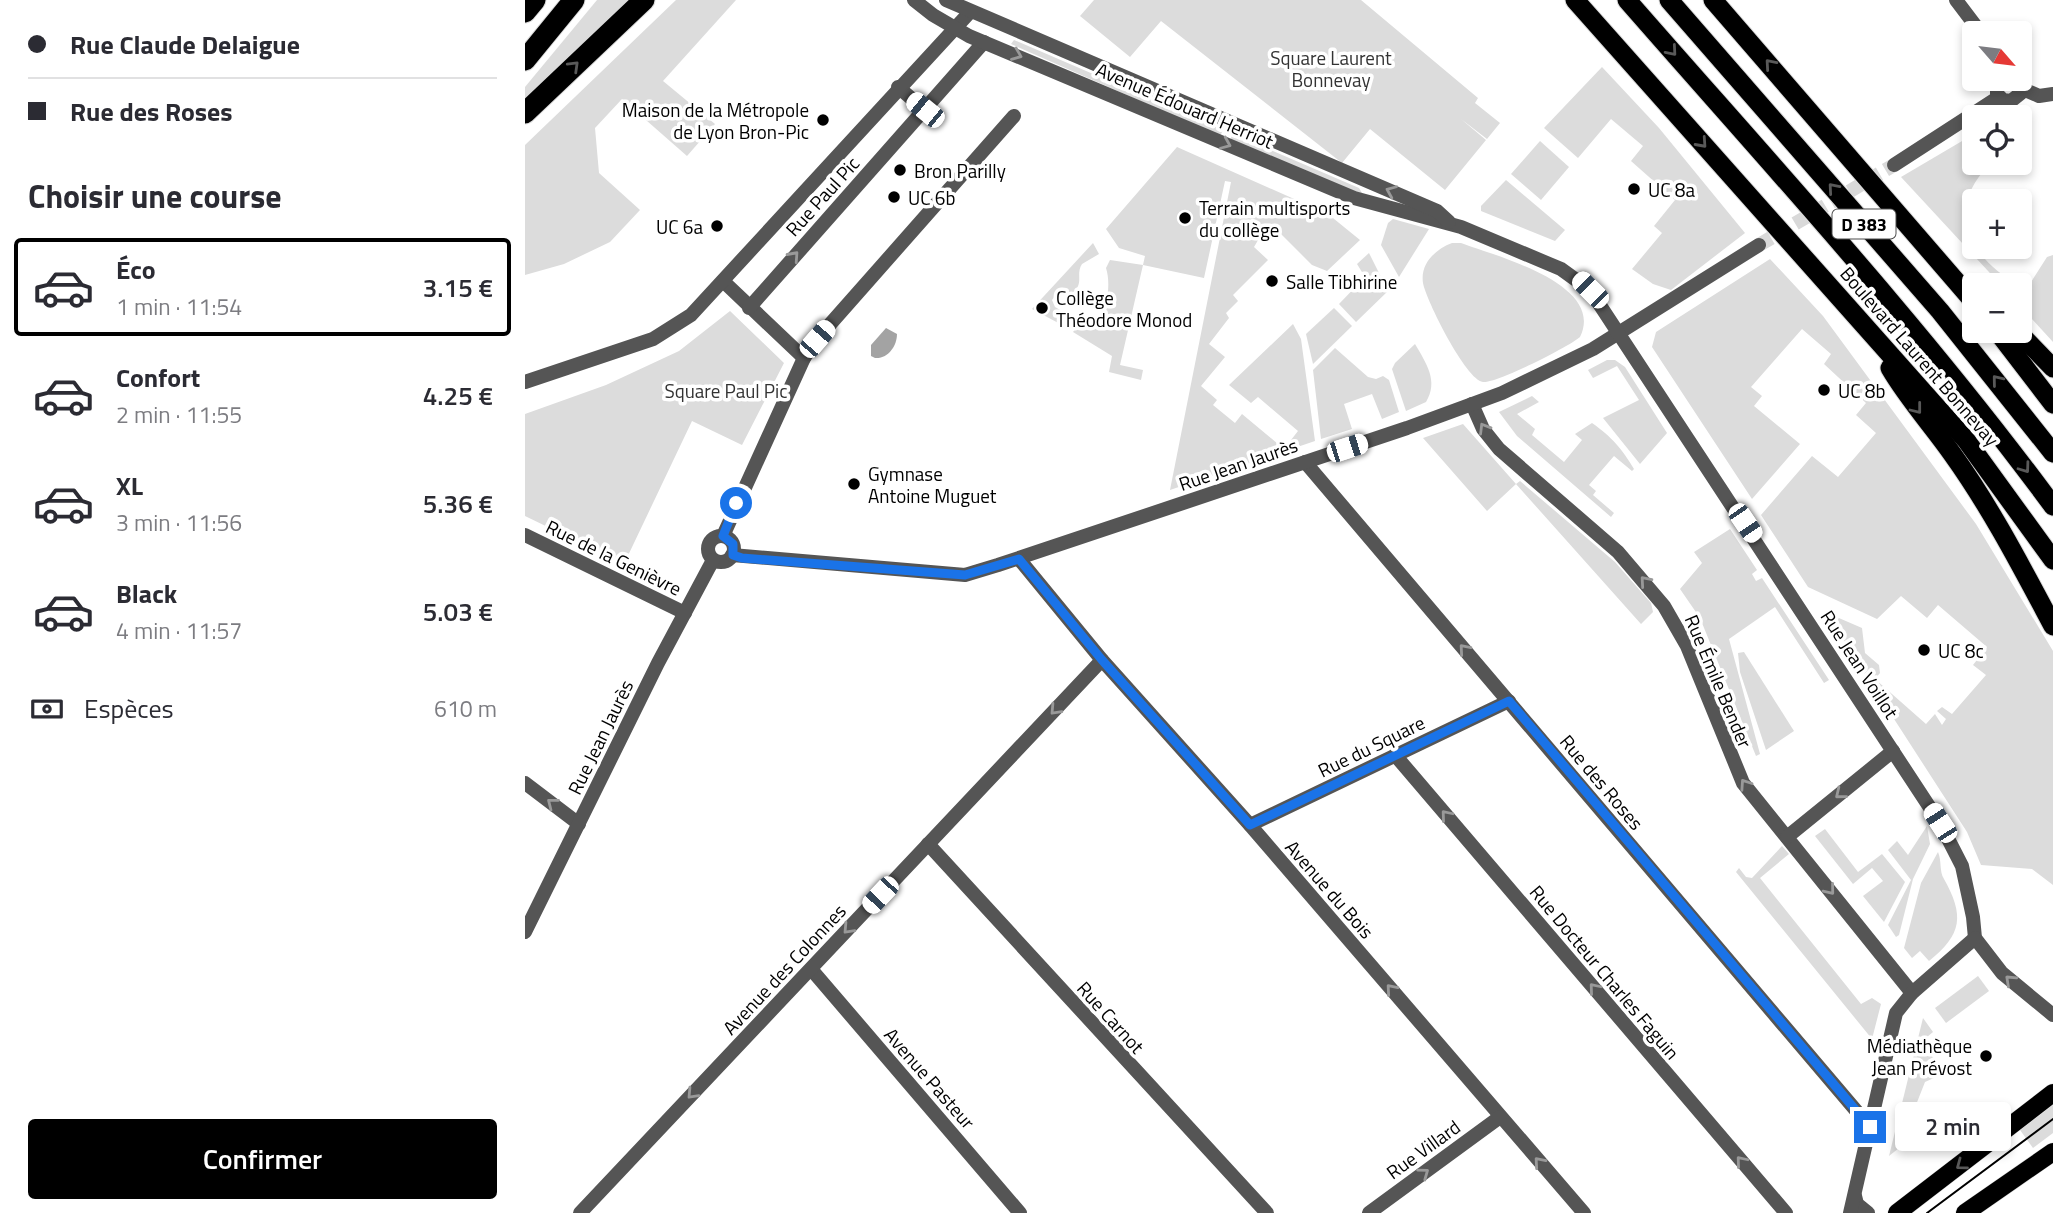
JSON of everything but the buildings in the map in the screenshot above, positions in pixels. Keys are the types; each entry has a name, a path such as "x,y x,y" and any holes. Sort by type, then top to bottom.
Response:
{"highway":[{"path":"525,12 535,0"},
{"path":"525,60 575,0"},
{"path":"525,113 645,0"},
{"name":"Boulevard Laurent Bonnevay","path":"1575,0 1966,440 2053,560"},
{"path":"1627,0 1915,329 1992,424 2053,506"},
{"name":"D 383","path":"1669,0 1941,311 2053,453"},
{"path":"1713,0 1962,288"},
{"path":"1798,96 1917,215 1968,273"},
{"path":"1869,330 1905,394 1954,455 2017,559 2053,626"},
{"path":"2006,343 2053,404"},
{"path":"2029,343 2053,368"}],"main road":[{"path":"1896,1213 2053,1093"},
{"path":"1965,1213 2053,1152"}],"street":[{"name":"Avenue Édouard Herriot","path":"914,0 954,28 984,42 1354,198 1450,223 1561,269 1579,279 1618,333"},
{"name":"Avenue Édouard Herriot","path":"946,0 1437,211 1450,223"},
{"path":"1956,0 1972,21"},
{"name":"Rue Paul Pic","path":"525,382 653,339 691,315 898,87 970,12"},
{"name":"Rue Paul Pic","path":"749,308 984,42"},
{"path":"898,87 925,110"},
{"path":"1996,91 1999,97 2007,101 2015,99 2018,91"},
{"path":"2032,91 2039,96 2053,94"},
{"path":"1894,165 1999,97"},
{"path":"723,536 804,358 1014,116"},
{"name":"Rue Jean Jaurès","path":"733,555 965,575 1019,559 1472,404 1563,366 1759,245"},
{"path":"723,281 804,358"},
{"name":"Rue Jean Voillot","path":"1618,333 1893,751 1956,852 1969,893 1975,938"},
{"name":"Rue Émile Bender","path":"1472,404 1483,429 1499,449 1618,552 1664,606 1687,646 1743,783 1912,993"},
{"name":"Rue des Roses","path":"1305,462 1870,1127"},
{"name":"Rue de la Genièvre","path":"525,535 685,613"},
{"path":"723,536 733,544 733,555 724,562 713,560 708,547 715,537 723,536"},
{"name":"Avenue du Bois","path":"1019,559 1102,660 1250,825 1584,1213"},
{"name":"Rue Jean Jaurès","path":"525,932 713,560"},
{"name":"Avenue des Colonnes","path":"580,1213 1102,660"},
{"name":"Rue du Square","path":"1250,825 1509,701"},
{"path":"1787,837 1893,751"},
{"name":"Rue Docteur Charles Faguin","path":"1395,755 1786,1213"},
{"path":"525,783 579,824"},
{"name":"Rue Carnot","path":"928,844 1267,1213"},
{"path":"1850,1213 1896,1013 1912,993 1975,938 2002,973 2053,1015"},
{"name":"Avenue Pasteur","path":"811,969 1020,1213"},
{"name":"Rue Villard","path":"1369,1213 1500,1117"},
{"path":"1855,1196 1857,1204 1868,1213"}],"green space":[{"path":"597,0 632,0 525,101 525,87"},
{"path":"676,0 736,0 663,81 715,124 687,156 622,99 595,128 599,173 640,210 610,242 564,264 525,275 525,145"},
{"name":"Square Laurent Bonnevay","path":"1094,0 1361,0 1478,98 1475,103 1500,123 1487,139 1461,119 1486,140 1445,190 1370,129 1342,163 1161,21 1130,57 1080,16"},
{"path":"1014,40 1223,130 1220,136 1011,44"},
{"path":"1602,67 1659,128 1745,233 1671,290 1653,284 1632,269 1662,233 1654,226 1675,200 1631,161 1643,146 1611,119 1578,158 1544,128"},
{"path":"1233,134 1359,188 1362,193 1360,195 1230,140"},
{"path":"1540,141 1569,167 1541,200 1511,174"},
{"path":"1962,141 1962,175 1981,175 1972,189 1962,189 1962,243 1901,177"},
{"path":"1177,147 1328,214 1360,240 1327,271 1312,265 1272,225 1264,230 1254,247 1268,260 1233,295 1238,301 1226,313 1229,318 1209,344 1225,357 1201,386 1217,400 1213,405 1235,423 1242,414 1284,449 1298,431 1258,397 1251,403 1229,385 1293,324 1301,339 1315,441 1170,490 1231,182 1225,181 1204,278 1143,265 1145,256 1119,248 1106,229"},
{"path":"1506,180 1565,230 1555,241 1481,211 1481,206"},
{"path":"1393,219 1429,229 1399,277 1381,245 1388,223"},
{"path":"1093,243 1099,254 1082,264 1076,289 1072,293 1058,292 1052,300 1055,307 1069,315 1064,326 1032,309"},
{"path":"1452,243 1461,243 1521,264 1563,287 1577,302 1584,318 1580,337 1548,356 1502,377 1483,382 1476,378 1448,338 1423,283 1424,269 1430,258"},
{"path":"1369,253 1388,291 1356,322 1339,304 1365,277 1357,264"},
{"path":"2053,255 2053,342 2032,319 2032,281 2047,257"},
{"path":"1770,259 1823,316 1976,524 2053,651 2053,885 2032,869 1981,865 1967,832 1825,612 1862,628 1865,653 1879,665 1880,673 1875,679 1926,724 1935,714 1942,725 1946,719 1937,711 1942,707 1952,714 1986,675 1973,665 1987,647 1938,605 1927,618 1901,596 1877,619 1808,587 1761,515 1812,456 1838,477 1876,433 1856,415 1866,403 1824,364 1831,354 1802,329 1751,387 1762,396 1754,406 1800,444 1752,499 1652,347 1656,332"},
{"path":"1977,259 1985,259 2000,273 1990,273"},
{"path":"1110,260 1143,265 1120,365 1143,370 1141,380 1109,372 1112,356 1073,332 1080,323 1096,321 1100,316 1106,303 1106,268"},
{"path":"1334,308 1352,326 1313,364 1306,334"},
{"name":"Square Paul Pic","path":"730,311 784,363 742,445 692,421 624,564 525,516 525,414 606,385 679,351"},
{"path":"1415,344 1429,372 1431,387 1426,402 1406,411 1392,369"},
{"path":"1335,348 1368,377 1376,379 1383,376 1389,380 1399,412 1382,419 1372,394 1344,404 1352,429 1321,439 1313,370"},
{"path":"1607,360 1615,360 1625,367 1667,433 1640,464 1603,418 1639,400 1617,366 1593,378 1588,370"},
{"path":"1532,396 1539,402 1517,414 1535,429 1532,435 1564,462 1582,440 1575,434 1592,423 1611,438 1630,462 1634,469 1632,471 1614,456 1589,485 1596,491 1593,495 1614,513 1611,517 1517,436 1499,412"},
{"path":"1463,424 1516,484 1487,511 1423,438"},
{"path":"1520,481 1615,562 1651,603 1653,612 1641,624 1516,484"},
{"path":"1730,529 1757,570 1752,574 1756,581 1762,578 1829,680 1824,683 1775,607 1729,639 1760,754 1756,756 1700,618 1680,589 1702,563 1694,552"},
{"path":"1744,652 1794,731 1766,750 1740,672 1738,653"},
{"path":"1927,826 1930,844 1913,879 1899,935 1896,937 1888,925 1911,880 1888,850 1897,841 1908,855"},
{"path":"1825,829 1858,872 1882,854 1905,882 1884,922 1863,896 1883,881 1872,868 1853,884 1815,836"},
{"path":"1782,846 1789,854 1760,878 1861,1004 1872,998 1881,1004 1872,1039 1736,872 1739,868 1746,877 1752,878"},
{"path":"1938,852 1942,876 1955,903 1957,923 1949,942 1929,961 1920,951 1912,958 1904,948 1921,883"},
{"path":"1978,976 1989,991 1946,1023 1935,1008"},
{"path":"1923,1018 1933,1032 1921,1042 1945,1073 1925,1082 1899,1148 1889,1156"},
{"path":"2053,1105 2053,1133 2033,1148 2020,1130"}],"shaded area":[{"path":"886,328 897,334 895,343 888,354 875,358 871,356 871,345"}],"tunnel":[{"path":"1759,245 1894,165"}],"tram line":[{"path":"1927,1213 2053,1119"}],"place":[{"name":"Maison de la Métropole de Lyon Bron-Pic","path":"823,120"},
{"name":"Bron Parilly","path":"900,170"},
{"name":"UC 8a","path":"1634,189"},
{"name":"UC 6b","path":"894,197"},
{"name":"Terrain multisports du collège","path":"1185,218"},
{"name":"UC 6a","path":"717,226"},
{"name":"Salle Tibhirine","path":"1272,281"},
{"name":"Collège Théodore Monod","path":"1042,308"},
{"name":"UC 8b","path":"1824,390"},
{"name":"Gymnase Antoine Muguet","path":"854,484"},
{"name":"UC 8c","path":"1924,650"},
{"name":"Médiathèque Jean Prévost","path":"1986,1056"}],"route":[{"path":"736,503 723,536 733,544 733,555 742,558 965,575 1019,559 1102,660 1250,825 1509,701 1870,1127"}]}
